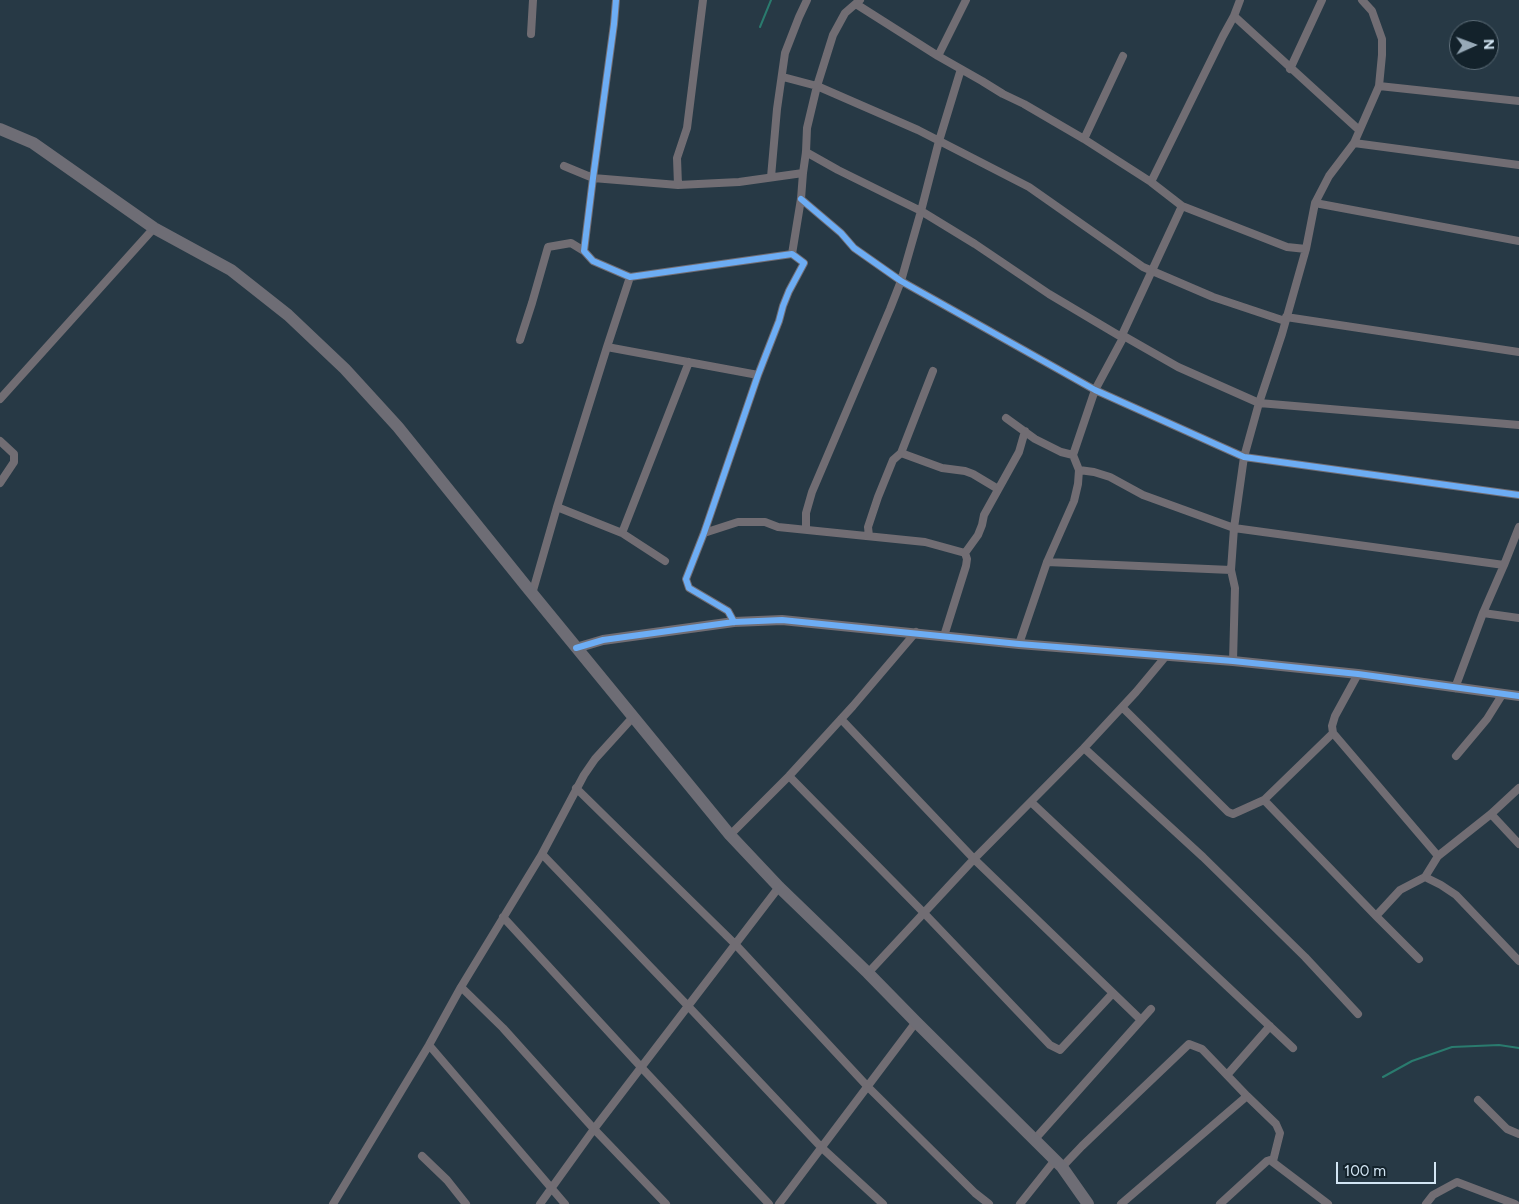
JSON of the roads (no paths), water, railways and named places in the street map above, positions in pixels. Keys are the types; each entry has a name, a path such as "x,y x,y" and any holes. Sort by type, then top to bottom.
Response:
{"main road":[{"path":"0,129 33,142 154,228 231,270 288,315 345,369 398,427 576,648 730,834 779,887 1035,1139 1059,1164 1088,1204"}],"street":[{"path":"531,34 533,0"},
{"path":"584,251 616,0"},
{"path":"678,185 677,158 687,128 702,0"},
{"path":"772,177 777,109 785,53 807,0"},
{"path":"938,56 966,0"},
{"path":"1151,182 1234,16 1240,0"},
{"path":"1290,69 1322,0"},
{"path":"1233,661 1235,588 1231,570 1234,528 1244,457 1306,249 1315,204 1330,176 1354,143 1379,86 1382,39 1372,11 1362,0"},
{"path":"792,254 801,200 807,128 817,86 833,36 845,12 858,2 938,56 1084,139 1151,182 1182,206 1287,246 1306,249"},
{"path":"1234,16 1359,130"},
{"path":"1084,139 1123,56"},
{"path":"806,528 806,513 812,492 901,281 961,68"},
{"path":"783,77 817,86 918,130 1029,187 1143,266 1213,297 1285,319 1519,352"},
{"path":"1379,86 1519,101"},
{"path":"1354,143 1519,165"},
{"path":"806,152 921,211 975,244 1049,294 1178,367 1259,403 1519,425"},
{"path":"564,166 592,178 678,185 739,182 803,173"},
{"path":"801,200 841,233 854,248 901,281 1095,390 1244,457 1519,495"},
{"path":"1315,204 1519,241"},
{"path":"1019,644 1047,562 1074,501 1080,470 1073,455 1095,390 1123,336 1182,206"},
{"path":"0,399 154,228"},
{"path":"520,340 548,247 571,243 584,251 593,261 630,277 792,254 804,262 789,291 686,579 689,588 728,610 734,622"},
{"path":"532,594 557,507 630,277"},
{"path":"607,347 758,375"},
{"path":"622,532 689,362"},
{"path":"869,536 868,527 878,497 894,460 901,453 933,370"},
{"path":"1006,418 1035,439 1061,452 1073,455"},
{"path":"965,553 978,535 984,515 1019,452 1025,431"},
{"path":"0,441 14,454 14,462 0,482"},
{"path":"901,453 942,468 965,471 998,489"},
{"path":"1080,470 1110,477 1143,495 1234,528 1504,565"},
{"path":"557,507 622,532 666,561"},
{"path":"704,533 738,522 765,522 778,526 925,542 965,553"},
{"path":"1455,688 1483,613 1519,527"},
{"path":"944,636 966,566 967,559 965,553"},
{"path":"1047,562 1231,570"},
{"path":"1483,613 1519,618"},
{"path":"576,648 603,640 734,622 782,620 916,632 1019,644 1233,661 1358,674 1519,696"},
{"path":"730,834 789,776 916,632"},
{"path":"868,973 974,859 1084,748 1166,656"},
{"path":"1358,674 1335,716 1332,726 1334,733 1438,856"},
{"path":"1456,756 1487,720 1502,695"},
{"path":"1122,706 1228,812 1234,814 1264,800 1334,733"},
{"path":"333,1204 542,854 576,788 595,758 634,716"},
{"path":"841,719 974,859 1141,1020"},
{"path":"1084,748 1203,857 1305,958 1358,1014"},
{"path":"789,776 1050,1045 1060,1050 1113,993"},
{"path":"576,788 736,945 868,1088 975,1193 989,1204"},
{"path":"1376,916 1400,890 1425,877 1438,856 1519,788"},
{"path":"1264,800 1376,916 1420,958"},
{"path":"1031,802 1293,1048"},
{"path":"1490,814 1519,844"},
{"path":"542,854 821,1147 883,1204"},
{"path":"1425,877 1456,895 1519,961"},
{"path":"540,1204 594,1129 779,887"},
{"path":"504,917 770,1204"},
{"path":"461,987 503,1028 594,1129 666,1204"},
{"path":"1035,1139 1151,1009"},
{"path":"779,1204 916,1022"},
{"path":"1227,1075 1270,1026"},
{"path":"1020,1204 1059,1164 1082,1146 1189,1044 1202,1049 1276,1124 1280,1133 1273,1161"},
{"path":"429,1045 565,1204"},
{"path":"1121,1204 1247,1096"},
{"path":"1478,1100 1507,1129 1519,1134"},
{"path":"422,1156 447,1180 466,1204"},
{"path":"1220,1204 1267,1161 1273,1161 1328,1204"},
{"path":"1426,1204 1433,1195 1457,1182 1515,1204"}],"waterway":[{"path":"760,27 771,0"},
{"path":"1383,1077 1412,1061 1452,1047 1499,1045 1519,1048"}]}
